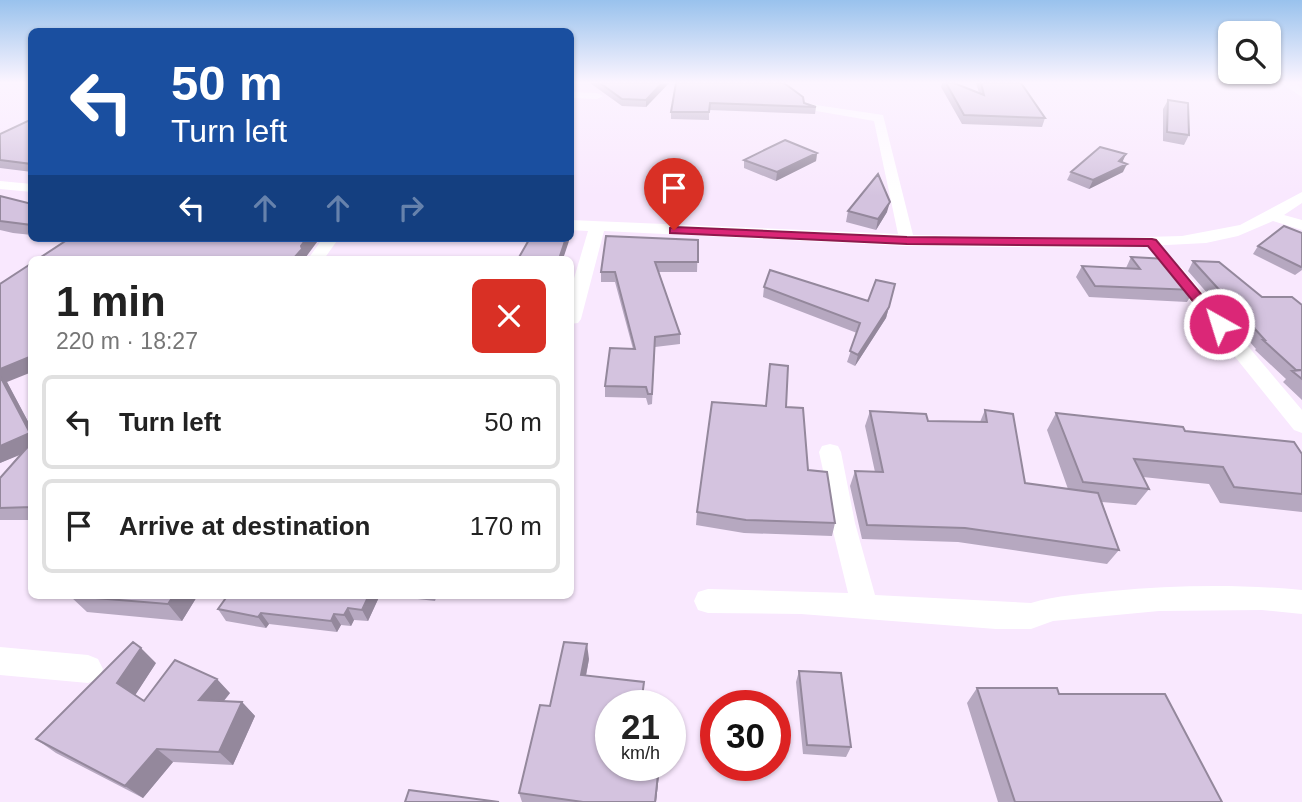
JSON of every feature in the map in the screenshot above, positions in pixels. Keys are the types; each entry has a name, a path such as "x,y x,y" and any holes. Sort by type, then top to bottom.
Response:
{"street":[{"path":"880,120 907,241"},
{"path":"0,185 28,188"},
{"path":"574,225 907,241 1152,243 1209,237 1275,217 1302,196"},
{"path":"1275,217 1302,225"},
{"path":"574,312 597,226"},
{"path":"1152,243 1302,425"},
{"path":"830,452 838,484 843,523 865,608"},
{"path":"708,601 801,602 996,616 1031,615 1064,608 1159,600 1262,598 1302,602"},
{"path":"0,660 88,669"}],"building":[{"path":"1167,120 1189,120 1189,135 1167,132"},
{"path":"28,121 28,164 0,160 0,134"},
{"path":"785,140 817,153 777,172 744,160"},
{"path":"1100,147 1126,154 1119,161 1127,164 1093,180 1071,172"},
{"path":"878,174 890,202 878,219 848,211"},
{"path":"0,196 28,203 28,224 0,221"},
{"path":"1284,226 1302,233 1301,267 1258,246"},
{"path":"606,236 698,240 698,262 655,262 680,334 655,337 652,394 648,394 646,387 605,386 610,348 635,349 615,272 601,272"},
{"path":"64,242 304,242 296,256 43,256"},
{"path":"528,242 565,242 560,256 520,256"},
{"path":"1131,257 1167,259 1194,290 1095,286 1082,266 1140,269"},
{"path":"1193,261 1219,262 1262,297 1292,297 1302,305 1302,370 1296,370 1263,340"},
{"path":"28,266 28,358 0,369 0,284"},
{"path":"770,270 868,301 876,280 895,284 889,307 858,355 850,351 860,323 764,287"},
{"path":"770,364 788,366 786,407 803,408 808,470 827,472 835,523 746,520 697,512 712,402 766,406"},
{"path":"1302,370 1302,379 1292,371"},
{"path":"0,376 28,434 0,446"},
{"path":"985,410 1013,414 1025,483 1098,493 1119,550 965,528 867,525 855,471 883,472 870,411 926,414 928,421 987,422"},
{"path":"1056,413 1183,427 1185,431 1294,442 1302,454 1302,494 1234,487 1223,467 1134,459 1149,489 1083,482"},
{"path":"28,446 28,507 0,508 0,478"},
{"path":"107,599 171,599 168,604"},
{"path":"225,599 367,599 362,610 348,608 344,615 334,614 331,621 261,613 258,617 218,609"},
{"path":"133,642 141,648 117,683 144,701 175,660 217,679 199,700 242,702 219,752 157,749 125,786 36,739"},
{"path":"564,642 587,644 581,675 644,682 643,690 595,690 595,781 657,781 655,802 583,802 519,793 540,705 550,706"},
{"path":"799,671 841,673 851,747 807,745"},
{"path":"977,688 1057,688 1059,694 1165,694 1222,802 1015,802"},
{"path":"409,790 499,802 405,802"}],"route":[{"path":"674,230 907,241 1152,243 1219,324"}]}
